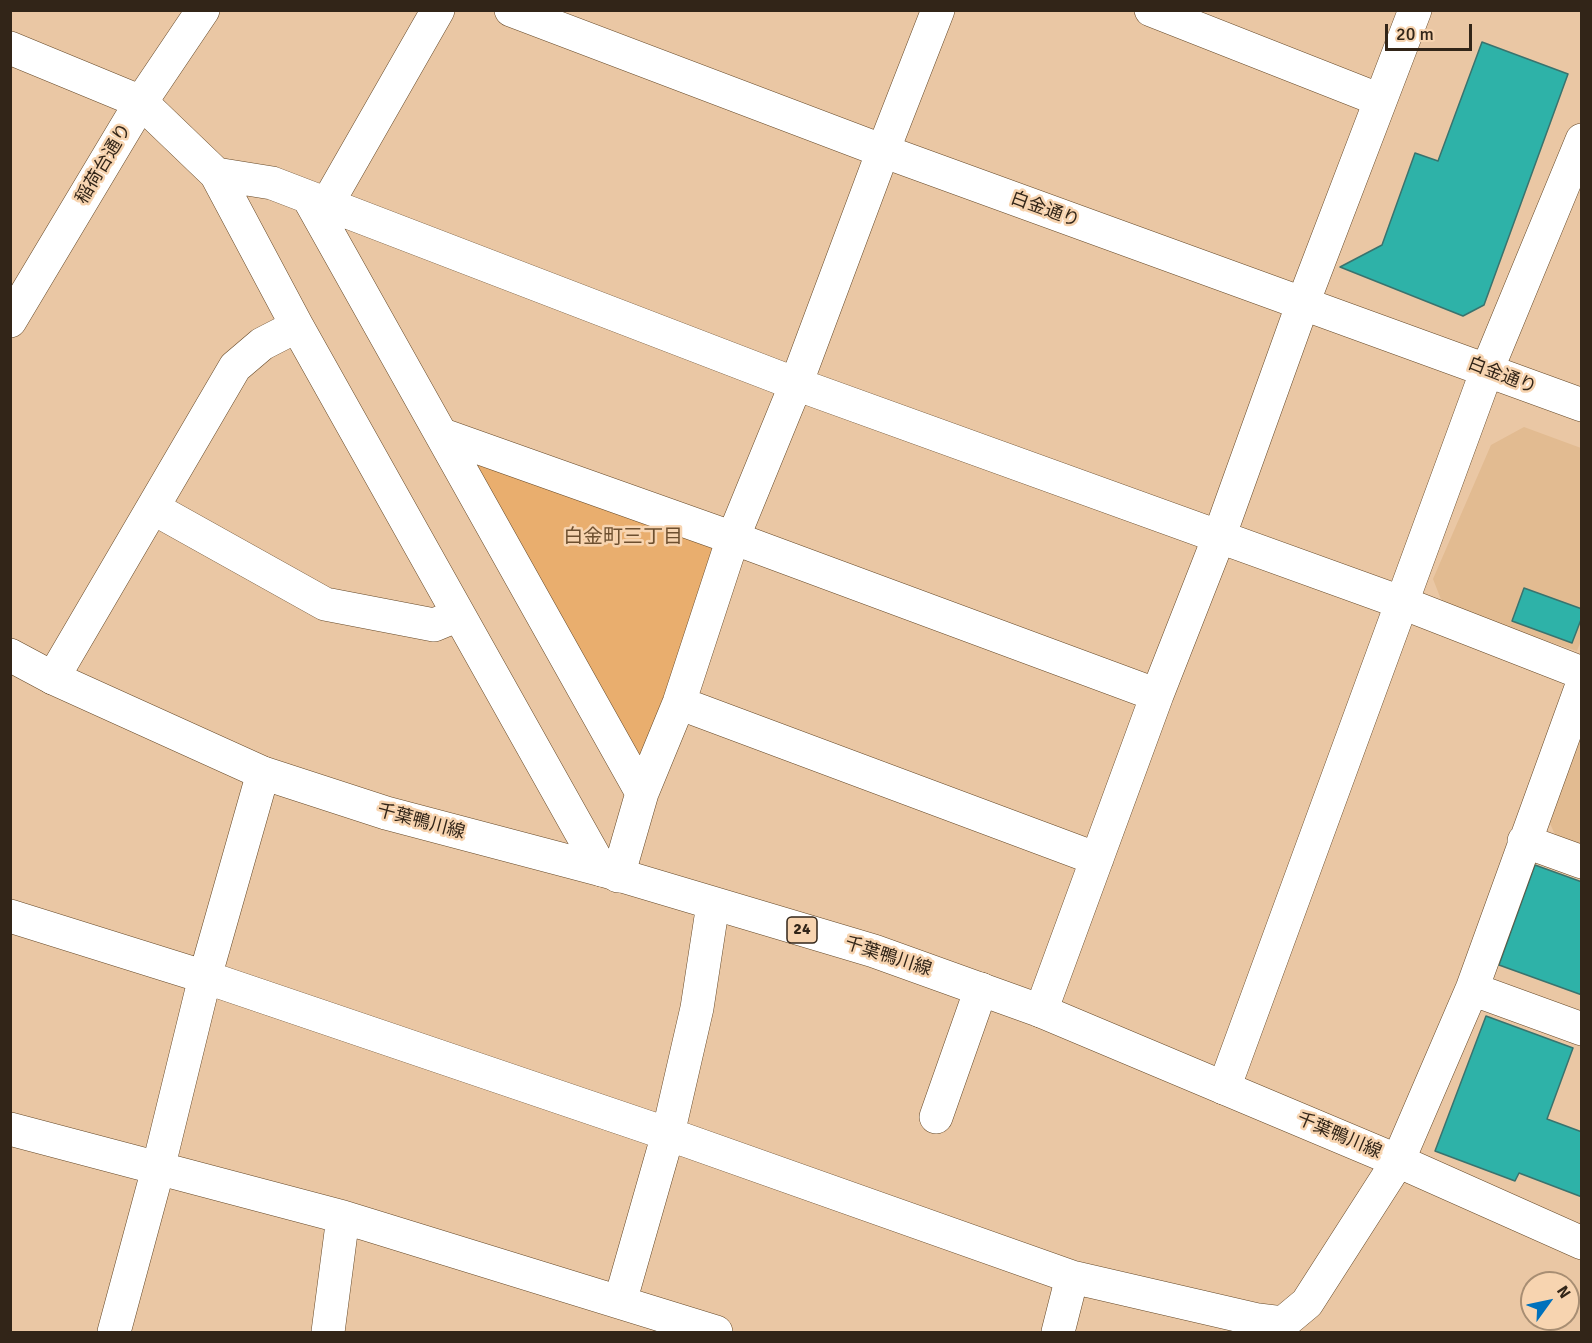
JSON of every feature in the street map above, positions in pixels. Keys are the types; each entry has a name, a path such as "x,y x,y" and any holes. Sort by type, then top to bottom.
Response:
{"street":[{"name":"稲荷台通り","path":"10,321 141,102 203,10"},
{"path":"317,200 438,10"},
{"name":"白金通り","path":"511,10 883,151 1581,405"},
{"path":"610,873 679,703 733,538 796,384 938,10"},
{"path":"1151,10 1380,100"},
{"path":"1041,1011 1157,695 1219,537 1303,303 1415,10"},
{"path":"10,48 141,102 216,174 297,326 458,615 610,873"},
{"path":"1224,1088 1487,369 1581,140"},
{"path":"216,174 272,183 796,384 1400,602 1581,673"},
{"path":"317,200 442,435 642,793"},
{"path":"53,678 235,367 262,344 297,326"},
{"path":"442,435 733,538 1157,695"},
{"path":"153,508 325,604 434,625 458,615"},
{"name":"千葉鴨川線","path":"10,656 53,678 263,773 386,813 610,873 874,951 1041,1011 1398,1161 1581,1243"},
{"path":"10,916 205,977 668,1134 1072,1277 1258,1320 1302,1323 1307,1303 1398,1161 1472,989 1581,685"},
{"path":"679,703 1096,859"},
{"path":"114,1332 158,1169 205,977 263,773"},
{"path":"1524,841 1581,862"},
{"path":"620,1302 668,1134 697,1008 713,904"},
{"path":"936,1117 981,989"},
{"path":"1472,989 1581,1029"},
{"path":"10,1129 343,1217 716,1332"},
{"path":"328,1332 343,1217"},
{"path":"1058,1332 1072,1277"}],"shaded area":[{"path":"1524,427 1581,448 1582,638 1577,651 1444,607 1433,579 1491,445"},
{"path":"443,435 733,538 642,793"},
{"path":"1581,728 1581,848 1557,839 1548,819"}],"building":[{"path":"1482,42 1568,74 1484,305 1463,316 1340,267 1382,245 1415,153 1438,161"},
{"path":"1524,588 1582,609 1582,617 1572,643 1512,621"},
{"path":"1535,865 1582,882 1582,995 1499,965"},
{"path":"1486,1016 1573,1048 1547,1119 1582,1132 1582,1197 1519,1173 1515,1181 1435,1151"}],"district":[{"name":"白金町三丁目","path":"623,538"}]}
